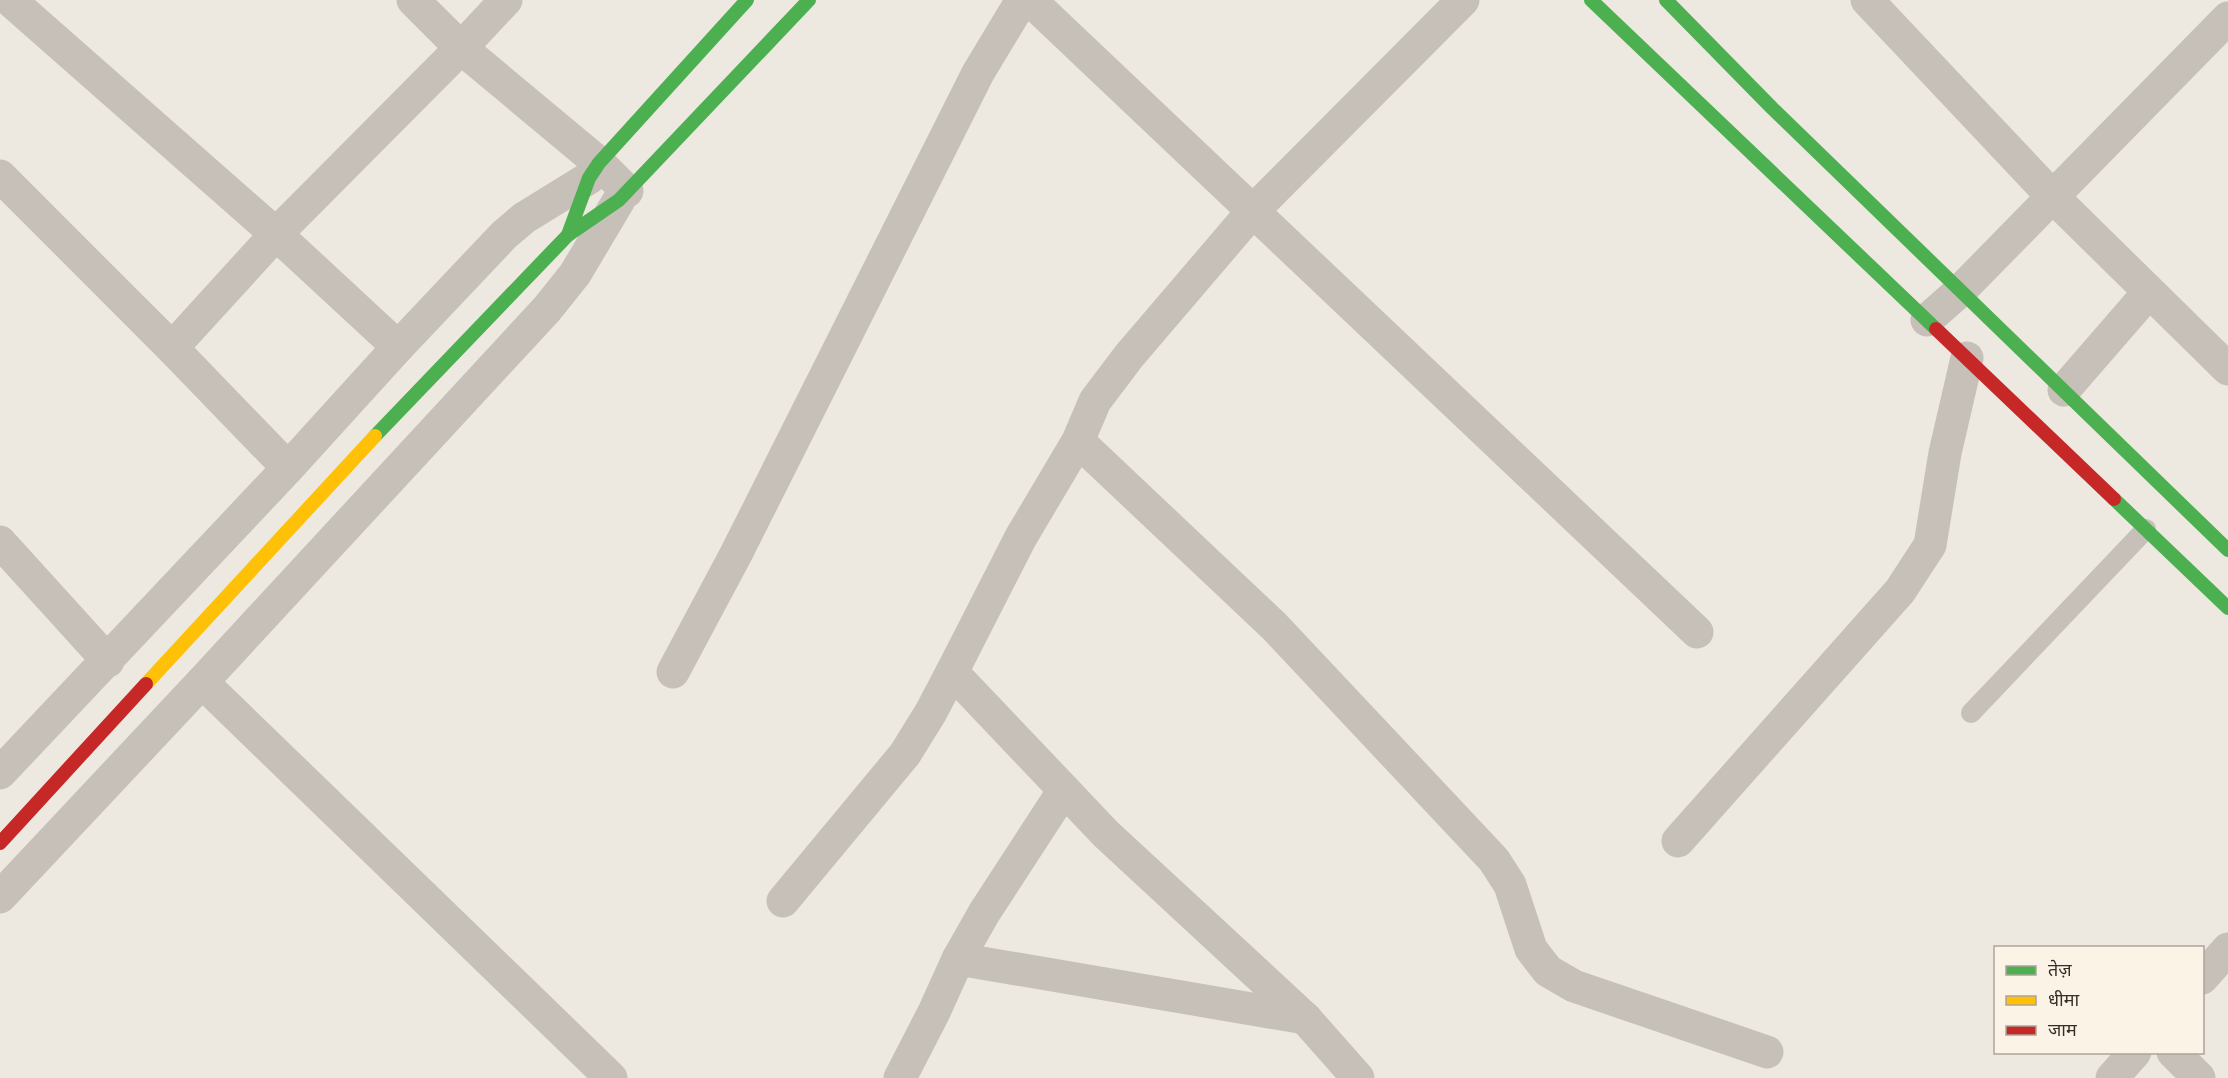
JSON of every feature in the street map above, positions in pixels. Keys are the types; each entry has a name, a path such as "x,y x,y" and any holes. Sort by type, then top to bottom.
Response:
{"main road":[{"path":"568,236 594,171 747,0"},
{"path":"0,843 384,426 568,236 623,195 809,0"},
{"path":"1591,0 2228,608"},
{"path":"1666,0 1772,108 2228,550"}],"street":[{"path":"10,0 276,234 398,347"},
{"path":"0,897 547,309 575,274 623,195 461,48 413,0"},
{"path":"172,348 276,234 506,0"},
{"path":"673,672 736,554 978,73 1022,0"},
{"path":"1030,0 1252,213 1697,632"},
{"path":"783,901 905,754 931,712 1021,537 1078,441 1095,401 1129,356 1252,213 1463,0"},
{"path":"1880,4 2053,197 2228,369"},
{"path":"1927,320 2053,197 2228,18"},
{"path":"0,773 108,661 398,347 504,236 524,218 594,171"},
{"path":"0,176 288,468"},
{"path":"2064,390 2150,292"},
{"path":"1678,841 1900,591 1930,545 1945,453 1967,358"},
{"path":"1078,441 1274,626 1494,860 1510,885 1531,949 1548,971 1574,986 1767,1053"},
{"path":"0,542 108,661"},
{"path":"952,672 1106,834 1305,1018 1358,1078"},
{"path":"202,682 611,1078"},
{"path":"900,1078 958,959 984,913 1064,790"},
{"path":"2204,976 2228,949"},
{"path":"958,959 1305,1018"},
{"path":"2112,1078 2134,1054"},
{"path":"2175,1054 2199,1078"}],"lane":[{"path":"1971,713 2146,529"}],"traffic: fast":[{"path":"568,235 589,178 599,163 747,0"},
{"path":"375,436 568,235 619,200 809,0"},
{"path":"1591,0 1936,329"},
{"path":"1666,0 1772,108 2228,550"},
{"path":"2114,499 2228,608"}],"traffic: slow":[{"path":"146,684 375,436"}],"traffic: jam":[{"path":"1936,329 2114,499"},
{"path":"0,843 146,684"}]}
